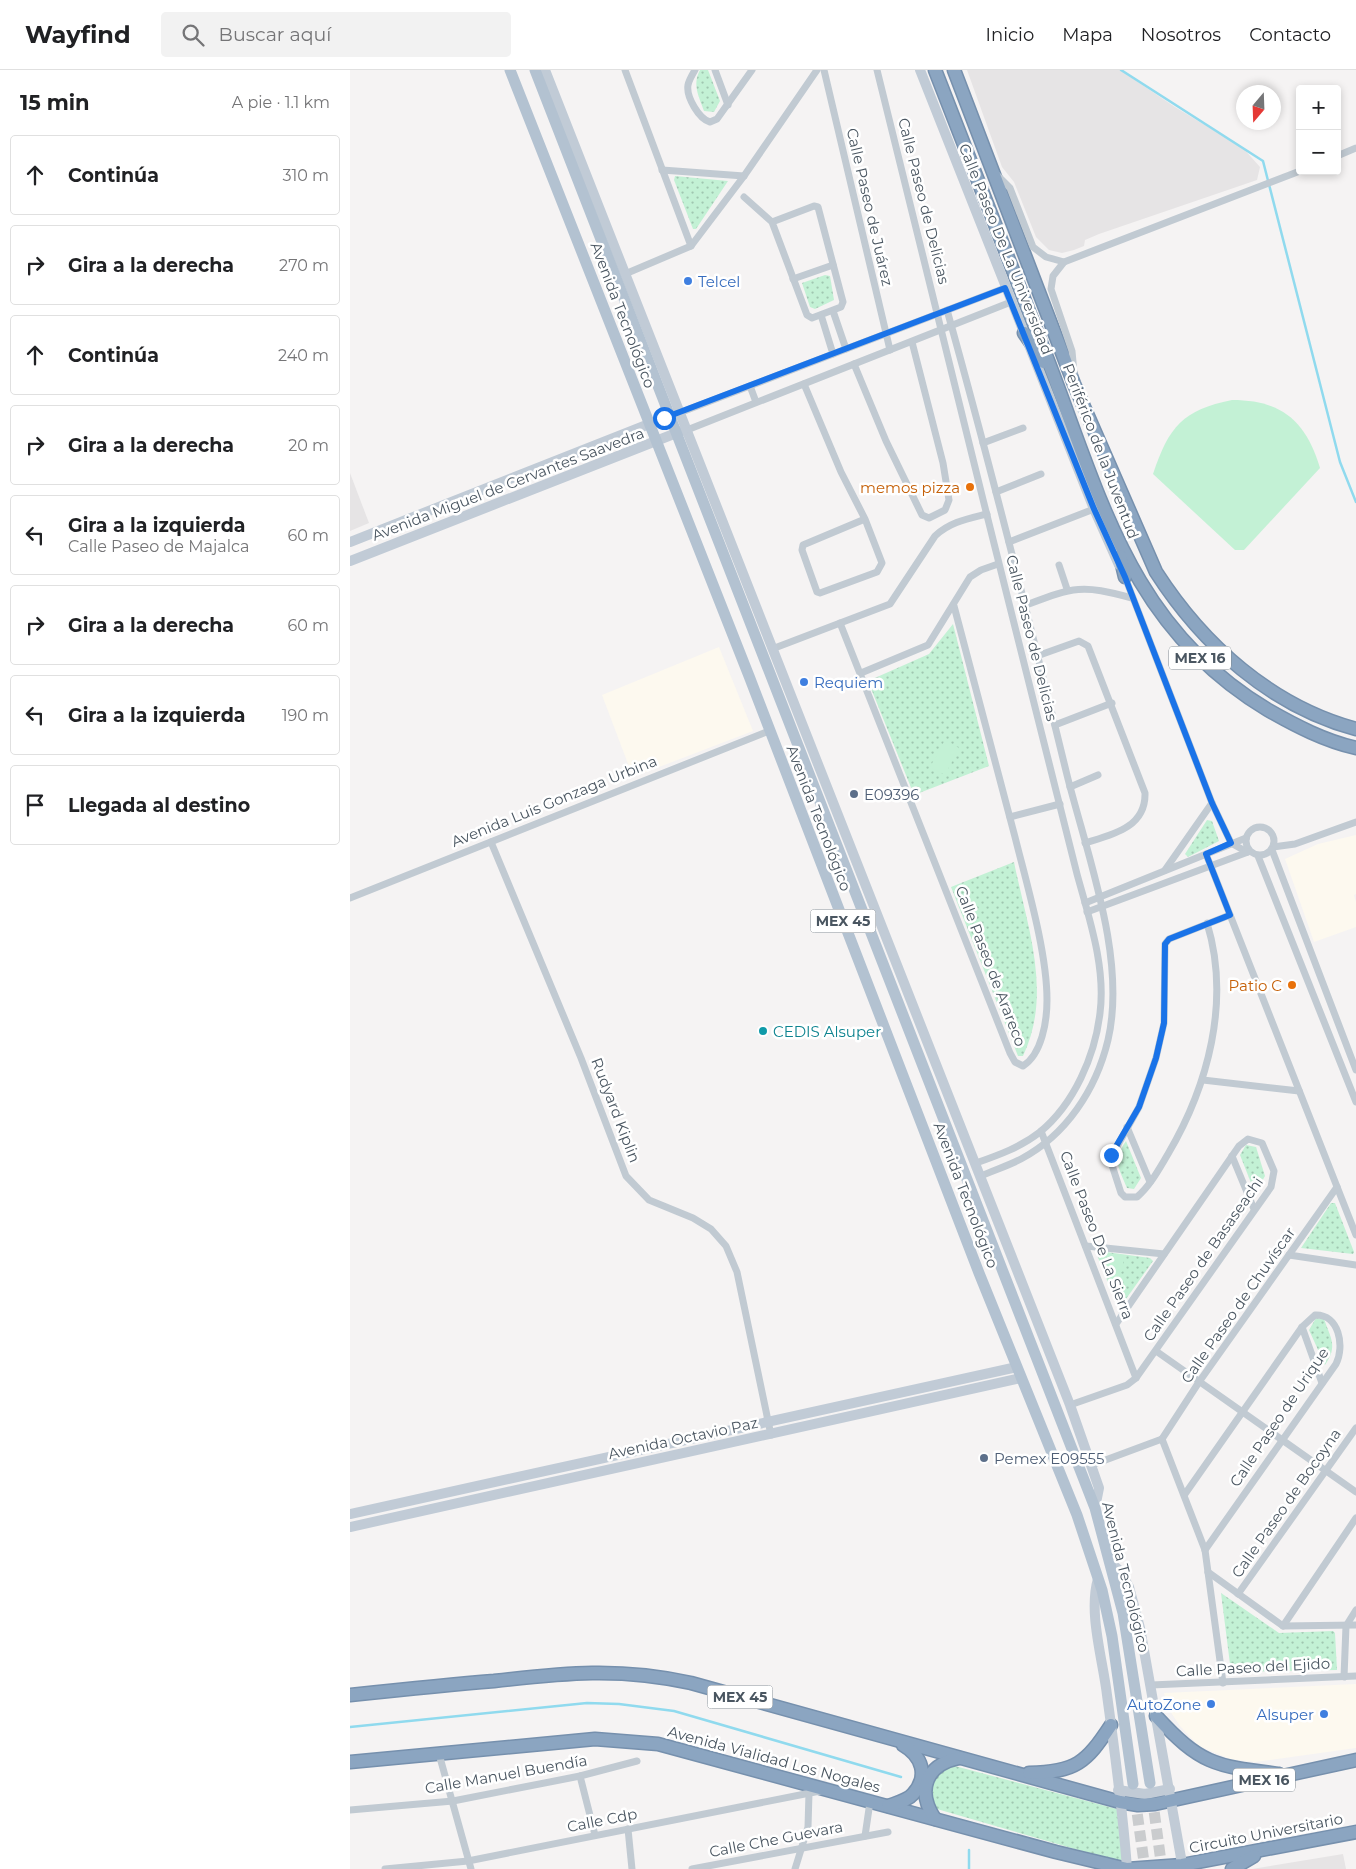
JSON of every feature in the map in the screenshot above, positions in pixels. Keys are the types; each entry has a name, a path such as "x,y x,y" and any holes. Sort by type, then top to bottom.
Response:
{"highway":[{"name":"Periférico de la Juventud","path":"935,70 1114,532 1138,580 1163,617 1187,645 1218,676 1251,700 1284,719 1313,734 1356,748"},
{"name":"Periférico de la Juventud","path":"954,70 1074,384 1147,555 1168,591 1213,645 1265,687 1317,715 1356,729"},
{"path":"1024,334 1054,377"},
{"path":"1114,532 1125,577"},
{"name":"MEX 45","path":"350,1695 557,1674 610,1672 653,1675 690,1683 1018,1774 1119,1796 1148,1805 1171,1795"},
{"path":"1156,1716 1178,1740 1209,1762 1227,1767 1289,1775"},
{"path":"1018,1774 1051,1772 1077,1765 1095,1750 1111,1725"},
{"name":"Avenida Vialidad Los Nogales","path":"350,1762 595,1739 622,1739 658,1744 823,1790 1127,1869 1183,1867"},
{"path":"888,1806 912,1794 918,1785 922,1772 916,1753 896,1741"},
{"path":"936,1819 926,1801 925,1793 929,1778 939,1764 959,1758"},
{"name":"MEX 16","path":"1171,1795 1289,1775 1356,1760"},
{"name":"Circuito Universitario","path":"1183,1867 1356,1832"},
{"path":"1056,1852 1091,1869"},
{"path":"1232,1869 1262,1852"}],"main road":[{"name":"Avenida Tecnológico","path":"510,70 578,240 655,442 749,676 814,848 1021,1378 1077,1515 1098,1579 1112,1636 1133,1784"},
{"name":"Avenida Tecnológico","path":"535,70 682,431 834,839 1095,1508 1111,1564 1130,1652 1150,1783"},
{"path":"814,848 834,839"}],"street":[{"path":"546,70 625,274 675,414"},
{"path":"695,70 688,87 700,117 714,121 728,105 752,70"},
{"path":"715,70 728,105"},
{"path":"625,274 691,246 744,176 818,70"},
{"name":"Calle Paseo de Juárez","path":"824,70 890,350"},
{"name":"Calle Paseo de Delicias","path":"877,70 998,564 1085,903 1101,992 1097,1033 1092,1052 1080,1079 1060,1111 1041,1130 1019,1146 976,1163"},
{"name":"Calle Paseo De La Universidad","path":"920,70 1094,509 1125,577"},
{"path":"627,71 691,246"},
{"path":"1341,154 1356,148"},
{"path":"662,170 744,176"},
{"path":"993,171 1010,188 1033,247 1046,257 1064,262"},
{"path":"1074,384 1072,351 1051,289 1053,276 1064,262 1296,173"},
{"path":"744,197 772,222 806,316 810,318 821,315 833,311 843,304 818,207 814,206 772,222"},
{"path":"793,279 833,265"},
{"name":"Avenida Miguel de Cervantes Saavedra","path":"350,542 648,424 1005,288"},
{"name":"Avenida Miguel de Cervantes Saavedra","path":"350,561 1011,302"},
{"name":"Calle Paseo de Delicias","path":"947,310 1026,606 1101,907 1112,973 1112,1014 1108,1038 1098,1073 1086,1095 1068,1121 1046,1143 1020,1160 981,1176"},
{"path":"833,311 846,349"},
{"path":"821,315 832,354"},
{"path":"854,364 886,441 922,515 929,518 945,510 949,500 942,463 912,342"},
{"path":"804,384 841,472 865,518 882,559 880,569 820,593 817,592 802,550 803,545 865,518"},
{"path":"750,386 756,402"},
{"path":"983,443 1022,428"},
{"path":"682,431 772,649 1070,1405 1099,1488 1095,1508"},
{"path":"615,437 623,454"},
{"path":"996,492 1041,474"},
{"path":"1009,542 1094,509"},
{"path":"772,649 890,604 934,536 951,524 987,514"},
{"path":"391,526 398,542"},
{"path":"861,673 928,645 954,606 970,577 981,570 998,564"},
{"path":"1059,564 1067,589"},
{"path":"1125,577 1212,803 1231,843 1258,856 1266,854 1273,848 1295,844 1356,822"},
{"path":"1026,606 1067,589 1096,589 1132,598"},
{"name":"Calle Paseo de Arareco","path":"840,623 1010,1053 1020,1066 1026,1063 1037,1048 1045,1025 1047,1001 1045,972 1026,878 954,606"},
{"path":"1037,656 1074,643 1086,643 1112,703 1145,793 1145,802 1133,824 1128,828 1085,843"},
{"path":"1055,725 1112,703"},
{"name":"Avenida Luis Gonzaga Urbina","path":"350,898 769,731"},
{"path":"1070,787 1098,775"},
{"path":"1164,870 1212,803"},
{"path":"1010,817 1060,804"},
{"path":"1085,903 1246,838 1251,830 1265,828 1272,833 1273,848 1292,906 1356,1070"},
{"path":"1246,838 1248,852"},
{"name":"Rudyard Kiplin","path":"492,842 574,1041 626,1176 650,1200 693,1218 711,1228 726,1246 737,1272 771,1435"},
{"path":"1087,912 1248,852"},
{"path":"1206,854 1356,1235"},
{"path":"1258,856 1356,1102"},
{"path":"1280,911 1292,906"},
{"path":"1207,923 1216,973 1216,1008 1203,1080 1182,1130 1150,1182 1137,1197 1125,1197 1121,1193 1110,1161 1148,1086 1162,1032 1165,989 1165,944 1169,939 1207,923 1230,915"},
{"path":"1336,1052 1346,1048"},
{"path":"1203,1080 1299,1091"},
{"path":"1127,1127 1150,1182"},
{"name":"Calle Paseo De La Sierra","path":"1041,1130 1136,1378"},
{"name":"Calle Paseo de Basaseachi","path":"1070,1405 1127,1385 1136,1378 1156,1351 1274,1181 1271,1163 1262,1143 1253,1140 1244,1141 1116,1324"},
{"path":"1232,1156 1254,1209"},
{"name":"Calle Paseo de Chuvíscar","path":"1162,1439 1199,1382 1337,1187"},
{"path":"1086,1246 1164,1254"},
{"path":"1289,1255 1356,1265"},
{"name":"Calle Paseo de Urique","path":"1185,1494 1302,1327 1312,1316 1319,1314 1329,1317 1337,1331 1340,1355 1283,1440 1205,1550"},
{"path":"1302,1327 1322,1383"},
{"path":"1156,1351 1356,1492"},
{"name":"Avenida Octavio Paz","path":"350,1514 1017,1367"},
{"name":"Avenida Octavio Paz","path":"350,1526 771,1435 1021,1378"},
{"name":"Calle Paseo de Bocoyna","path":"1238,1594 1356,1428"},
{"path":"1092,1465 1162,1439 1185,1494 1205,1550 1223,1683"},
{"path":"1283,1626 1356,1518"},
{"path":"1111,1564 1120,1571 1129,1587 1140,1628 1183,1867"},
{"path":"1208,1572 1283,1626 1356,1625"},
{"path":"1098,1579 1094,1599 1111,1725 1127,1869"},
{"path":"1344,1676 1346,1626 1356,1610"},
{"name":"Calle Paseo del Ejido","path":"1151,1686 1356,1676"},
{"path":"439,1754 471,1869"},
{"name":"Calle Manuel Buendía","path":"350,1810 453,1801 580,1776 637,1761"},
{"path":"580,1776 595,1835"},
{"name":"Calle Cdp","path":"384,1869 468,1861 823,1790"},
{"path":"795,1869 808,1827 809,1793"},
{"name":"Calle Che Guevara","path":"865,1836 870,1802"},
{"path":"628,1829 632,1869"},
{"name":"Calle Che Guevara","path":"692,1869 888,1832"}],"shaded area":[{"path":"967,70 1120,70 1175,107 1243,148 1260,167 1257,180 1099,234 1085,240 1084,246 1074,250 1062,253 1049,250 1036,237 1014,182 1002,167"},
{"path":"350,473 369,523 350,531"},
{"path":"719,647 753,731 633,777 602,695"},
{"path":"1356,835 1356,894 1354,895 1356,902 1356,927 1314,942 1285,859 1318,844"},
{"path":"1356,1684 1356,1748 1255,1762 1230,1759 1199,1746 1180,1726 1168,1708 1164,1693"},
{"path":"1343,1854 1346,1869 1252,1869"}],"green space":[{"path":"700,70 708,70 720,101 714,112 704,111 698,95 696,86"},
{"path":"675,176 728,181 696,229 693,229 674,180"},
{"path":"825,275 830,276 834,300 815,309 810,307 802,283"},
{"path":"1232,400 1265,404 1289,416 1307,438 1320,468 1244,550 1235,550 1153,474 1165,444 1180,423 1201,409"},
{"path":"953,624 989,766 914,795 868,681 929,654"},
{"path":"945,740 959,748 945,775 930,767"},
{"path":"1207,820 1212,821 1219,841 1188,857 1185,854"},
{"path":"1014,862 1035,959 1037,984 1032,1032 1023,1056 1018,1056 951,887"},
{"path":"1126,1141 1141,1178 1134,1189 1127,1188 1118,1164 1119,1154"},
{"path":"1246,1145 1256,1147 1265,1176 1255,1193 1240,1155"},
{"path":"1331,1203 1335,1203 1354,1252 1353,1254 1301,1248"},
{"path":"1099,1251 1150,1258 1153,1261 1121,1306 1117,1305 1097,1255"},
{"path":"1107,1254 1124,1256 1122,1272 1105,1271"},
{"path":"1316,1318 1324,1319 1332,1342 1331,1353 1325,1365 1309,1330"},
{"path":"1221,1593 1279,1633 1333,1631 1335,1633 1337,1670 1231,1672"},
{"path":"951,1765 1117,1809 1123,1863 937,1809 930,1800 934,1774"}],"waterway":[{"path":"1121,70 1263,161 1340,462 1356,502"},
{"path":"350,1727 587,1703 619,1704 674,1711 901,1777"},
{"path":"969,1850 969,1869"}],"tunnel":[{"path":"1152,1796 1162,1869"},
{"path":"1135,1798 1145,1869"}],"place":[{"name":"Telcel","path":"688,281"},
{"name":"memos pizza","path":"970,487"},
{"name":"Requiem","path":"804,682"},
{"name":"E09396","path":"854,794"},
{"name":"Patio C","path":"1292,985"},
{"name":"CEDIS Alsuper","path":"763,1031"},
{"name":"Pemex E09555","path":"984,1458"},
{"name":"AutoZone","path":"1211,1704"},
{"name":"Alsuper","path":"1324,1714"}],"route":[{"path":"664,418 1005,288 1094,509 1125,577 1212,803 1231,843 1206,854 1230,915 1166,941 1164,950 1166,980 1164,1023 1156,1058 1148,1086 1139,1107 1111,1155"}]}
